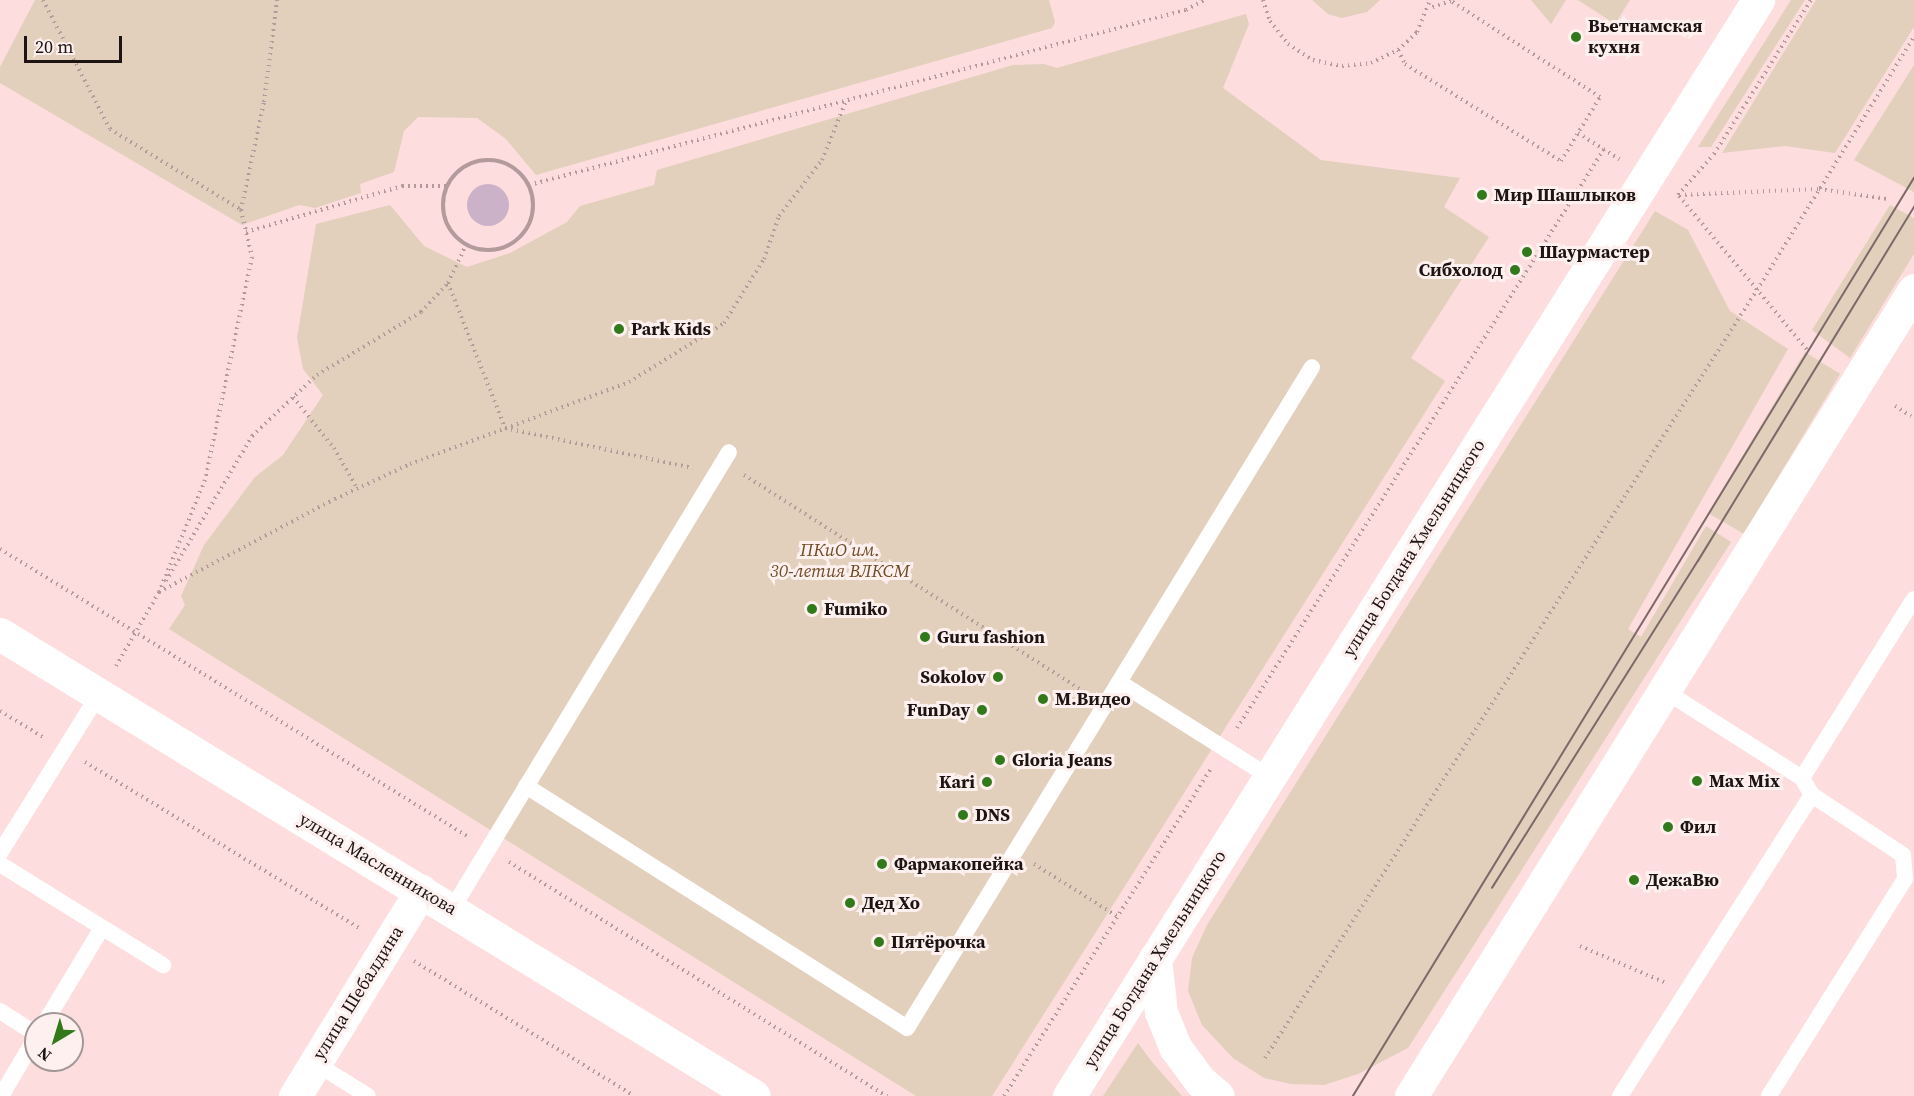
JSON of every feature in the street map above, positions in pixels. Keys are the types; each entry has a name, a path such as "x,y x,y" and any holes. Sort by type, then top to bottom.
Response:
{"main road":[{"name":"улица Богдана Хмельницкого","path":"1069,1096 1758,0"},
{"path":"1412,1096 1910,305"},
{"name":"улица Масленникова","path":"0,634 754,1096"},
{"name":"улица Шебалдина","path":"295,1096 421,890"},
{"path":"1155,958 1161,1012 1174,1047 1200,1081 1218,1096"}],"lane":[{"path":"526,786 907,1028 1312,367"},
{"path":"452,909 729,452"},
{"path":"1802,778 1914,599"},
{"path":"1119,682 1269,777"},
{"path":"1665,691 1802,778 1812,795 1903,855 1905,879 1769,1096"},
{"path":"0,853 99,694"},
{"path":"1620,1096 1812,795"},
{"path":"0,864 163,965"},
{"path":"51,1012 102,928"},
{"path":"0,1011 24,1027"},
{"path":"1,1096 24,1056"},
{"path":"315,1063 368,1096"}],"path":[{"path":"43,0 110,129 241,210"},
{"path":"159,592 206,480 252,257 241,210 264,102 277,0"},
{"path":"529,185 1186,10 1204,0"},
{"path":"1263,0 1270,21 1288,44 1313,60 1342,66 1371,63 1398,50 1417,32 1430,8 1430,0"},
{"path":"1678,195 1714,154 1811,0"},
{"path":"1398,50 1405,64 1561,161 1600,97 1451,1 1430,8"},
{"path":"1265,1058 1757,290 1914,37"},
{"path":"159,592 357,488 505,428 629,382 724,323 764,259 779,216 822,160 846,101"},
{"path":"1578,133 1619,159"},
{"path":"1004,1096 1604,149"},
{"path":"492,159 518,170 529,185 533,209 522,235 498,249 466,244 448,228 443,214 446,186 464,165 492,159"},
{"path":"246,232 402,186 446,186"},
{"path":"1678,195 1819,189 1887,199"},
{"path":"1678,195 1808,351"},
{"path":"99,694 252,436 326,369 421,312 448,283 466,244"},
{"path":"448,283 505,428"},
{"path":"293,397 334,448 357,488"},
{"path":"1895,406 1911,416"},
{"path":"505,428 753,478 1105,705"},
{"path":"0,549 888,1096"},
{"path":"0,711 634,1096"},
{"path":"1015,851 1117,916"},
{"path":"1580,946 1686,991"}],"green space":[{"path":"35,0 1049,0 1055,22 1052,28 536,175 506,139 477,118 418,117 404,131 394,172 360,184 361,193 315,208 299,205 242,225 0,83 0,67"},
{"path":"1312,0 1380,0 1367,12 1342,18 1328,14"},
{"path":"1531,0 1566,0 1551,24"},
{"path":"1578,0 1630,0 1615,24"},
{"path":"1791,0 1805,0 1711,147 1698,147"},
{"path":"1816,0 1914,0 1914,27 1835,153 1785,146 1722,153"},
{"name":"ПКиО им. 30-летия ВЛКСМ","path":"1246,14 1249,24 1223,88 1321,160 1460,178 1444,207 1489,237 1411,358 1445,381 992,1096 916,1096 169,629 185,605 181,596 204,545 255,477 283,455 323,395 303,369 297,338 316,224 390,205 424,246 467,267 510,253 567,222 580,206 654,185 657,170 1013,65 1044,64 1057,68"},
{"path":"1914,65 1914,192 1854,160"},
{"path":"1890,205 1914,218 1914,254 1850,358 1812,330"},
{"path":"1655,211 1688,230 1730,311 1788,349 1628,629 1641,637 1706,526 1731,542 1408,1048 1358,1074 1324,1085 1291,1084 1264,1078 1233,1058 1202,1025 1188,991 1192,958 1207,925"},
{"path":"1805,352 1840,374 1744,534 1708,513"},
{"path":"1138,1043 1152,1062 1182,1096 1103,1096"}],"shaded area":[{"path":"488,184 503,190 509,205 503,220 488,226 473,220 467,205 473,190"}],"tram line":[{"path":"1353,1096 1914,178"},
{"path":"1492,888 1698,561 1914,207"}],"place":[{"name":"Вьетнамская кухня","path":"1576,37"},
{"name":"Мир Шашлыков","path":"1482,195"},
{"name":"Шаурмастер","path":"1527,252"},
{"name":"Сибхолод","path":"1515,270"},
{"name":"Park Kids","path":"619,329"},
{"name":"Fumiko","path":"812,609"},
{"name":"Guru fashion","path":"925,637"},
{"name":"Sokolov","path":"998,677"},
{"name":"М.Видео","path":"1043,699"},
{"name":"FunDay","path":"982,710"},
{"name":"Gloria Jeans","path":"1000,760"},
{"name":"Max Mix","path":"1697,781"},
{"name":"Kari","path":"987,782"},
{"name":"DNS","path":"963,815"},
{"name":"Фил","path":"1668,827"},
{"name":"Фармакопейка","path":"882,864"},
{"name":"ДежаВю","path":"1634,880"},
{"name":"Дед Хо","path":"850,903"},
{"name":"Пятёрочка","path":"879,942"}]}
